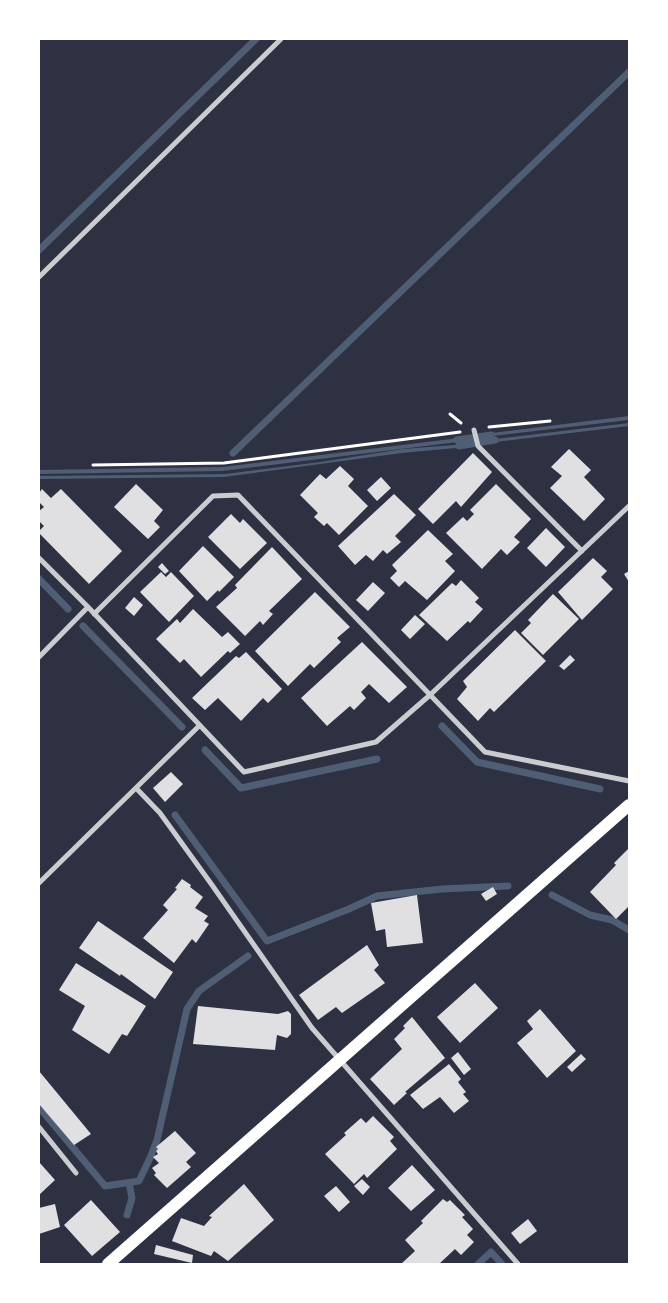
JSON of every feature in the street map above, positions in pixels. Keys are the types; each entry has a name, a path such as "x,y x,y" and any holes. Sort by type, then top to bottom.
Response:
{"main road":[{"path":"108,1264 629,805"}],"street":[{"path":"39,278 281,39"},
{"path":"474,430 478,446 582,551"},
{"path":"94,614 213,496 238,495 485,752 629,781"},
{"path":"39,558 244,772 376,742 430,695 629,506"},
{"path":"39,657 88,608"},
{"path":"39,883 199,726"},
{"path":"136,788 160,813 312,1028 518,1264"},
{"path":"39,1127 76,1173"}],"path":[{"path":"93,465 224,464 550,421"}],"water":[{"path":"629,416 629,420 484,437 484,434"},
{"path":"629,423 629,426 487,443 487,440"},
{"path":"467,437 466,441 222,471 39,474 39,470 223,467"},
{"path":"466,444 467,447 402,453 224,477 39,479 39,476 225,474 403,449"}],"building":[{"path":"569,449 591,470 584,477 605,499 584,521 550,488 562,476 551,467"},
{"path":"473,453 492,472 461,507 456,501 433,524 418,509"},
{"path":"340,466 354,479 348,486 368,506 339,535 327,523 324,526 314,517 318,513 300,495 320,474 326,479"},
{"path":"381,477 391,488 377,501 367,490"},
{"path":"136,484 163,510 154,521 160,527 148,539 114,507"},
{"path":"496,484 531,519 514,537 520,542 507,555 501,549 482,569 446,533 463,517 467,521 474,514 470,510"},
{"path":"42,489 51,498 61,489 122,551 89,584 39,533 44,526 39,521 39,511 44,507 39,502 39,493"},
{"path":"394,494 416,515 395,536 401,542 387,554 383,550 373,561 366,555 355,565 338,546"},
{"path":"231,514 240,523 243,519 267,543 240,569 208,537"},
{"path":"546,528 565,547 546,567 527,548"},
{"path":"428,530 453,554 445,561 455,571 427,600 405,581 399,587 390,578 397,571 392,565"},
{"path":"203,546 234,577 207,601 179,571"},
{"path":"272,547 302,579 269,611 273,614 263,625 260,621 245,636 216,607 237,588 235,585"},
{"path":"593,558 607,571 601,577 613,589 582,620 558,592"},
{"path":"162,563 169,571 165,574 158,567"},
{"path":"629,571 629,582 624,574"},
{"path":"161,572 166,577 171,572 194,596 169,622 140,592"},
{"path":"461,580 479,598 475,602 483,609 470,623 468,621 447,641 419,615 452,583 456,586"},
{"path":"373,582 385,593 368,611 356,600"},
{"path":"315,592 350,627 337,638 341,642 314,668 310,664 288,686 255,651"},
{"path":"553,594 579,619 543,655 521,633 531,623 528,620"},
{"path":"134,597 143,605 134,616 125,608"},
{"path":"193,609 222,637 228,632 240,644 230,653 228,651 201,677 184,659 180,663 156,639 177,619 180,623"},
{"path":"415,615 425,624 410,639 401,630"},
{"path":"515,630 546,661 494,712 490,708 478,721 457,699 467,687 463,681"},
{"path":"362,642 407,687 389,703 369,684 361,692 366,698 354,710 350,706 327,726 301,698"},
{"path":"246,652 282,689 268,703 263,698 241,721 218,698 205,710 192,698 236,656 239,658"},
{"path":"570,655 575,660 564,670 559,666"},
{"path":"171,772 183,784 165,802 153,788"},
{"path":"629,848 629,906 616,919 590,892 616,865 614,863"},
{"path":"182,879 203,897 195,908 208,916 204,921 209,924 196,943 192,939 174,963 143,938 168,910 163,905 177,889 175,888"},
{"path":"493,887 497,894 486,901 481,894"},
{"path":"417,895 423,943 387,947 385,929 376,931 371,903"},
{"path":"98,921 173,972 155,999 121,974 120,976 79,948"},
{"path":"367,945 379,965 374,970 385,983 342,1013 336,1007 318,1020 299,995"},
{"path":"76,963 146,1006 127,1036 122,1034 109,1054 72,1030 85,1006 59,990"},
{"path":"475,983 498,1008 460,1043 437,1017"},
{"path":"198,1006 278,1014 288,1011 291,1014 291,1034 287,1038 277,1035 275,1050 193,1044"},
{"path":"540,1009 576,1051 547,1078 517,1043 533,1029 527,1021"},
{"path":"412,1017 445,1058 405,1092 407,1093 394,1105 370,1079 402,1049 394,1039 405,1028 403,1026"},
{"path":"458,1052 471,1069 464,1075 451,1058"},
{"path":"581,1054 586,1059 572,1072 567,1067"},
{"path":"449,1064 461,1079 458,1082 466,1092 463,1094 469,1101 454,1113 440,1097 423,1109 410,1095"},
{"path":"39,1071 91,1134 74,1145 39,1104"},
{"path":"373,1116 394,1137 390,1141 397,1149 367,1178 364,1174 354,1184 325,1154 361,1118 366,1123"},
{"path":"175,1131 196,1153 186,1162 191,1167 167,1188 154,1175 156,1173 152,1168 159,1163 153,1157 158,1154 156,1147"},
{"path":"39,1162 55,1180 39,1195"},
{"path":"412,1165 435,1190 411,1211 388,1188"},
{"path":"362,1179 370,1187 363,1195 354,1186"},
{"path":"244,1184 274,1220 228,1261 214,1251 211,1256 172,1241 181,1218 204,1226 212,1217 209,1216"},
{"path":"336,1186 350,1202 339,1212 324,1196"},
{"path":"443,1199 447,1202 450,1200 465,1215 462,1217 473,1229 467,1235 474,1242 461,1255 455,1249 439,1264 401,1264 415,1251 405,1240 423,1223 421,1221"},
{"path":"91,1200 120,1232 92,1256 64,1225"},
{"path":"55,1204 60,1227 39,1234 39,1208"},
{"path":"528,1219 537,1231 520,1244 511,1233"},
{"path":"156,1245 193,1255 192,1263 154,1254"}],"waterway":[{"path":"39,250 256,39"},
{"path":"233,453 629,72"},
{"path":"457,440 491,435"},
{"path":"459,446 495,440"},
{"path":"39,579 68,609"},
{"path":"83,626 182,727"},
{"path":"442,726 477,762 600,789"},
{"path":"205,750 241,788 377,759"},
{"path":"175,815 267,941 377,896 442,889 508,886"},
{"path":"552,895 590,915 612,920 629,930"},
{"path":"39,1107 105,1186 139,1181 157,1140 187,1009 199,991 248,956"},
{"path":"127,1215 132,1198 129,1183"},
{"path":"478,1264 491,1252 502,1264"}]}
